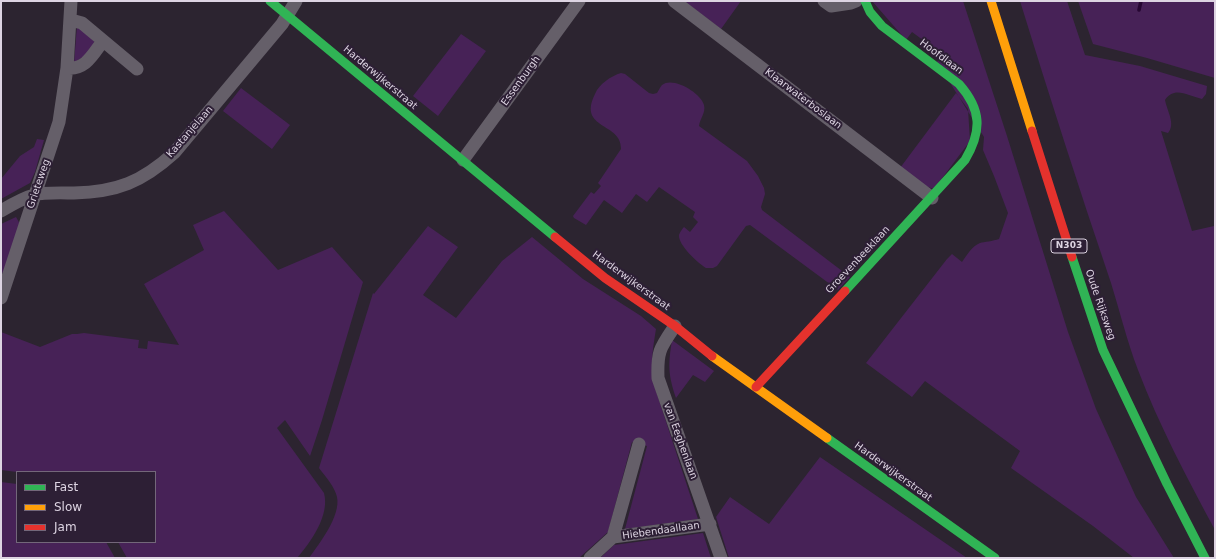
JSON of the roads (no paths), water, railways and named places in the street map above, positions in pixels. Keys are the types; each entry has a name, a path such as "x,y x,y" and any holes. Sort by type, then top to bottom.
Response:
{"main road":[{"name":"Harderwijkerstraat","path":"270,1 605,278 675,326 756,387 995,558"},
{"name":"Hoofdlaan","path":"865,1 870,12 882,26 959,84 967,93 973,104 977,120 973,146"},
{"name":"Oude Rijksweg","path":"991,1 1103,350 1166,484 1205,558"},
{"name":"Groevenbeeklaan","path":"756,387 932,198 965,160 973,146"}],"street":[{"name":"Grieteweg","path":"1,298 59,122 68,68 71,1"},
{"name":"Kastanjelaan","path":"35,194 106,191 142,178 159,166 174,153 282,24 296,1"},
{"name":"Essenburgh","path":"463,160 579,1"},
{"name":"Klaarwaterboslaan","path":"674,1 932,198"},
{"path":"824,1 831,6 856,1"},
{"path":"71,20 82,23 137,70"},
{"path":"68,68 78,68 84,65 103,41"},
{"path":"1,211 35,194"},
{"name":"van Eeghenlaan","path":"675,326 660,350 657,360 658,378 721,558"},
{"name":"Hiebendaallaan","path":"613,538 639,444"},
{"name":"Hiebendaallaan","path":"590,558 613,538 710,524"}],"waterway":[{"path":"1139,10 1141,1"}]}
